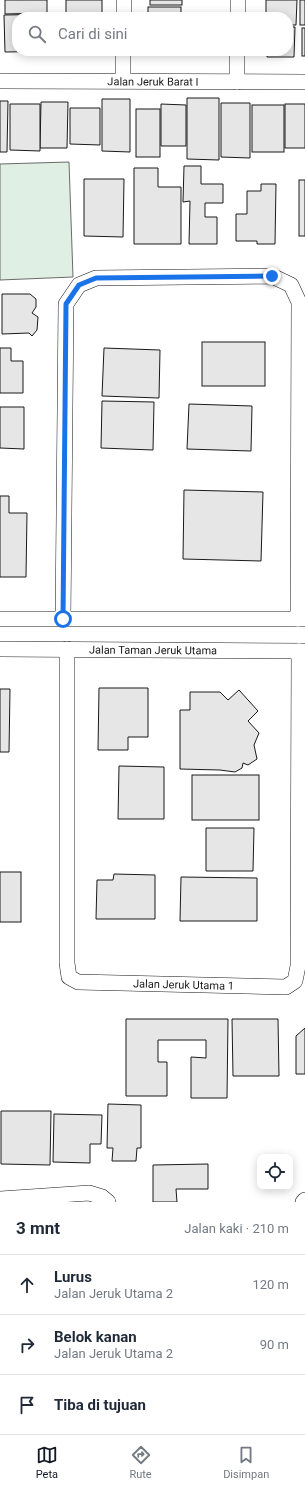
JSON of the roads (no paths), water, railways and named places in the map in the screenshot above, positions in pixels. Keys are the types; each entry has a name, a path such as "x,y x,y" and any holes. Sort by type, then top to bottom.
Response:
{"street":[{"path":"124,0 124,12"},
{"path":"238,0 238,12"},
{"path":"123,56 123,80"},
{"path":"237,82 238,56"},
{"name":"Jalan Jeruk Barat I","path":"0,81 123,80 305,82"},
{"path":"0,619 302,620 299,302 291,285 272,276 96,278 79,285 66,304 63,619"},
{"name":"Jalan Taman Jeruk Utama","path":"0,649 302,651"},
{"name":"Jalan Jeruk Utama 1","path":"66,649 67,963 69,977 78,982 286,987 295,981 298,966 302,651"},
{"path":"0,1198 89,1194 102,1197 108,1202"}]}
